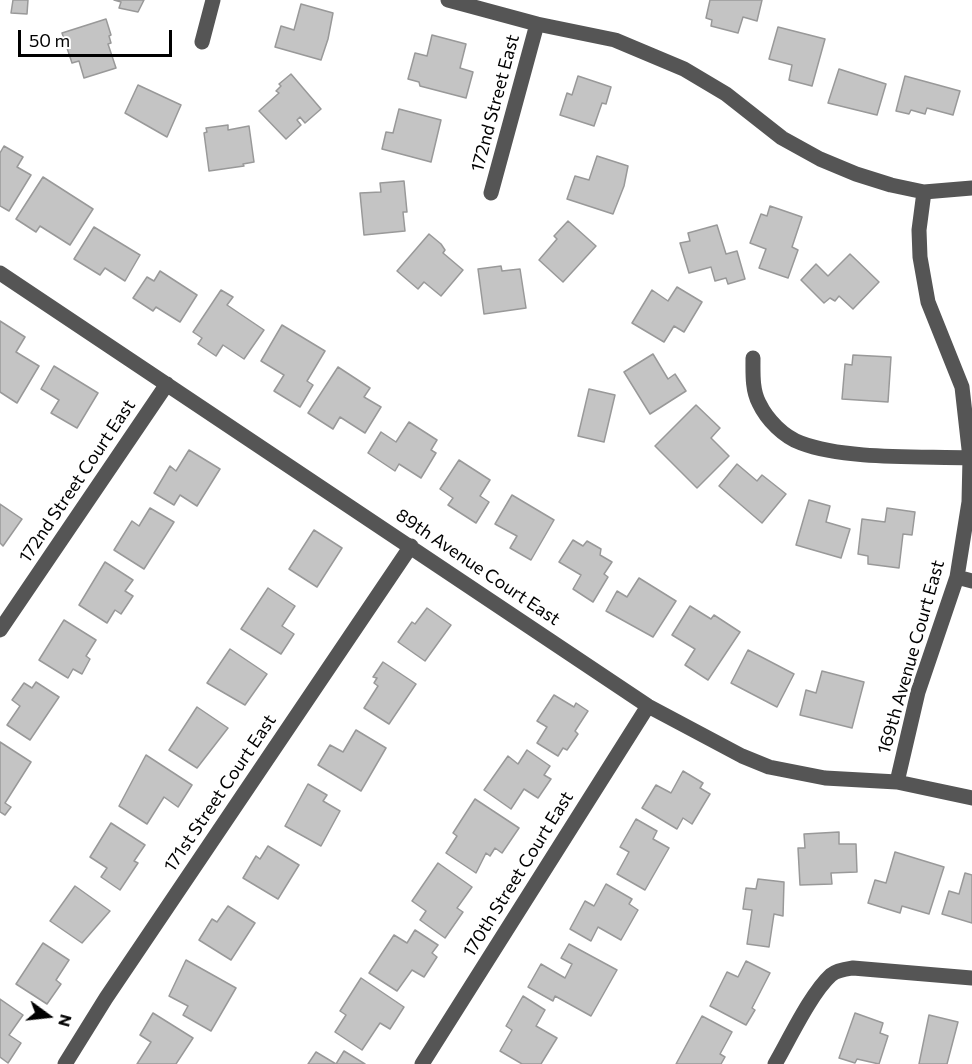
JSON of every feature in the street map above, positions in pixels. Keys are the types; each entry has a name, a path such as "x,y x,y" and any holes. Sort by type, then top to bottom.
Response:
{"street":[{"path":"202,42 213,0"},
{"path":"448,0 537,24 615,40 684,69 726,94 782,138 820,159 891,185 924,192 972,188"},
{"name":"172nd Street East","path":"491,193 537,24"},
{"name":"169th Avenue Court East","path":"897,782 918,692 965,579 969,502 970,458 962,387 928,302 920,257 924,192"},
{"name":"89th Avenue Court East","path":"0,273 648,706 733,751 769,766 825,778 897,782 972,798"},
{"path":"753,358 754,389 759,403 783,433 801,443 834,451 970,458"},
{"name":"172nd Street Court East","path":"2,624 167,384"},
{"name":"171st Street Court East","path":"65,1064 106,998 411,546"},
{"name":"170th Street Court East","path":"422,1064 648,706"},
{"path":"775,1064 812,1001 831,975 853,968 972,978"}],"building":[{"path":"13,0 28,0 27,14 11,13"},
{"path":"114,0 144,0 138,12 119,8 121,2"},
{"path":"710,0 762,0 757,21 743,17 738,33 711,26 712,20 706,18"},
{"path":"301,4 333,13 321,60 275,47 281,26 294,30"},
{"path":"106,19 111,35 109,36 111,43 108,44 116,68 84,78 79,61 72,63 62,33"},
{"path":"778,27 825,39 812,86 789,80 792,65 769,59"},
{"path":"432,35 466,44 460,68 473,72 466,98 420,86 419,82 408,79 415,53 427,56"},
{"path":"839,69 886,84 877,115 828,103"},
{"path":"291,74 321,109 305,123 300,117 297,120 301,125 286,139 259,111 279,93 276,91 281,86 279,84"},
{"path":"578,76 611,87 606,104 602,103 594,126 560,115 567,93 572,95"},
{"path":"905,76 960,91 953,115 927,108 925,114 911,110 909,114 896,111"},
{"path":"138,85 181,105 167,137 125,113"},
{"path":"399,109 441,120 431,162 382,149 386,132 393,133"},
{"path":"228,125 228,130 249,126 254,162 243,164 244,166 209,171 204,133 207,132 206,128"},
{"path":"4,146 23,157 17,167 31,175 9,211 0,206 0,153"},
{"path":"597,156 628,166 624,186 613,214 567,199 575,176 589,180"},
{"path":"43,177 93,209 70,245 40,226 36,232 16,219"},
{"path":"404,181 407,212 403,212 405,231 364,235 360,193 381,192 380,183"},
{"path":"770,206 802,217 792,247 798,250 788,278 759,268 766,249 750,243 761,214 767,216"},
{"path":"568,221 596,246 563,282 539,260 557,239 554,236"},
{"path":"717,225 726,254 737,251 745,279 728,284 726,278 715,281 711,267 689,273 680,243 690,241 688,233"},
{"path":"94,227 140,255 125,281 105,268 100,275 74,259"},
{"path":"429,234 441,244 445,250 443,253 463,270 441,296 424,282 418,289 397,271"},
{"path":"850,254 879,282 853,309 839,296 835,301 830,298 824,303 801,280 816,264 828,276"},
{"path":"501,266 502,271 520,269 526,308 484,314 478,269"},
{"path":"160,271 197,295 180,322 156,307 153,311 133,298 147,277 154,281"},
{"path":"677,287 702,302 684,332 674,326 664,342 632,323 652,290 668,301"},
{"path":"221,290 233,297 227,305 264,330 244,359 223,345 216,356 198,344 202,338 193,332"},
{"path":"0,321 25,337 16,352 39,366 17,403 0,392"},
{"path":"282,325 325,351 307,381 313,385 300,407 274,391 284,375 261,361"},
{"path":"653,354 668,379 675,374 686,391 650,414 624,372"},
{"path":"853,355 891,357 888,402 842,399 845,364 852,365"},
{"path":"54,366 98,393 77,428 51,413 59,400 41,389"},
{"path":"338,367 370,388 364,397 381,407 365,433 340,417 333,429 308,413"},
{"path":"589,389 615,395 604,442 578,436"},
{"path":"696,405 720,428 711,438 729,456 697,488 655,446"},
{"path":"409,422 437,440 431,450 436,453 421,478 399,464 395,471 368,453 381,432 396,442"},
{"path":"189,450 220,469 197,506 180,495 174,505 154,493 170,466 176,471"},
{"path":"459,460 490,480 480,496 489,502 476,523 448,505 453,498 440,489"},
{"path":"737,464 757,481 762,475 786,494 762,523 719,486"},
{"path":"512,495 554,520 531,560 510,548 517,536 495,524"},
{"path":"809,500 830,506 826,522 850,529 841,558 796,545"},
{"path":"0,504 22,519 3,546 0,543"},
{"path":"150,508 174,522 144,569 114,550 132,521 139,526"},
{"path":"887,508 915,512 912,535 903,534 899,568 868,564 868,556 858,554 862,519 885,522"},
{"path":"314,530 342,548 317,587 289,569"},
{"path":"573,540 583,546 587,541 601,549 600,555 612,562 604,574 608,577 593,602 573,589 581,575 559,562"},
{"path":"105,562 133,580 125,591 133,596 121,614 115,610 107,623 79,605"},
{"path":"639,578 676,601 653,637 606,611 617,591 627,597"},
{"path":"268,588 295,606 282,626 294,634 281,654 241,629"},
{"path":"690,606 711,619 714,615 740,632 708,680 685,665 695,649 672,635"},
{"path":"427,608 451,625 425,661 398,642 412,622 415,624"},
{"path":"64,620 96,640 86,656 90,659 82,674 73,669 68,678 39,660"},
{"path":"230,649 267,674 245,705 207,683"},
{"path":"748,650 794,674 777,707 731,683"},
{"path":"383,662 416,684 389,724 364,708 378,686 374,683 377,678 373,677"},
{"path":"822,671 864,682 852,728 800,715 806,690 816,693"},
{"path":"36,682 59,697 30,740 7,725 20,706 12,700 24,683 32,688"},
{"path":"554,695 574,707 576,703 588,711 575,731 578,734 567,750 563,748 558,756 537,743 547,727 537,721"},
{"path":"197,707 228,728 197,768 169,750"},
{"path":"356,730 386,748 361,791 318,765 330,745 343,752"},
{"path":"0,742 31,762 5,803 11,807 5,815 0,812"},
{"path":"527,750 550,766 544,775 551,779 538,798 524,789 511,809 484,790 508,756 518,764"},
{"path":"146,755 192,785 178,807 164,797 147,824 119,806"},
{"path":"683,771 703,783 700,788 710,794 692,824 683,818 677,829 642,808 656,785 671,793"},
{"path":"308,784 327,795 323,801 340,811 321,846 285,826"},
{"path":"475,799 519,828 502,853 495,848 490,856 486,853 476,873 446,853 457,836 453,833"},
{"path":"636,819 657,831 653,839 669,848 645,890 617,874 629,852 620,847"},
{"path":"111,823 145,845 134,861 138,863 120,890 101,877 107,868 90,857"},
{"path":"839,832 839,844 856,844 857,872 831,873 832,884 800,885 798,848 805,848 804,834"},
{"path":"268,846 299,865 278,899 243,878 256,856 260,859"},
{"path":"895,852 944,867 929,914 902,906 900,913 868,903 875,880 886,883"},
{"path":"438,863 472,887 457,908 463,912 445,938 420,920 426,911 412,901"},
{"path":"965,873 972,875 972,923 942,914 949,891 959,894"},
{"path":"758,879 784,882 783,916 774,914 769,947 747,944 752,910 743,909 746,888 756,889"},
{"path":"606,884 632,899 629,904 638,910 621,940 598,927 591,941 570,929 585,901 594,906"},
{"path":"75,886 110,911 82,943 50,921"},
{"path":"228,906 255,923 231,960 199,940 212,919 217,922"},
{"path":"415,930 438,945 432,953 437,957 424,977 412,970 397,991 369,973 394,935 407,943"},
{"path":"43,943 69,960 56,980 61,984 47,1004 16,984"},
{"path":"569,944 617,970 591,1016 555,996 553,1001 528,987 541,964 565,978 572,964 561,958"},
{"path":"186,960 236,988 211,1031 183,1015 188,1006 169,996"},
{"path":"746,961 770,973 752,1008 755,1010 746,1025 710,1006 727,972 738,977"},
{"path":"361,978 404,1007 390,1029 380,1023 362,1050 335,1032 346,1015 340,1011"},
{"path":"523,996 545,1010 536,1026 557,1038 541,1064 522,1064 500,1051 512,1030 506,1026"},
{"path":"0,999 23,1015 9,1035 21,1043 8,1063 0,1057"},
{"path":"153,1013 193,1038 176,1064 137,1064 151,1042 140,1035"},
{"path":"855,1013 883,1023 880,1033 888,1036 879,1064 857,1059 855,1063 839,1058"},
{"path":"929,1015 958,1022 947,1064 919,1064"},
{"path":"702,1016 732,1032 720,1054 725,1057 721,1064 676,1064"},
{"path":"344,1051 365,1064 336,1064"},
{"path":"316,1052 336,1064 308,1064"}]}
